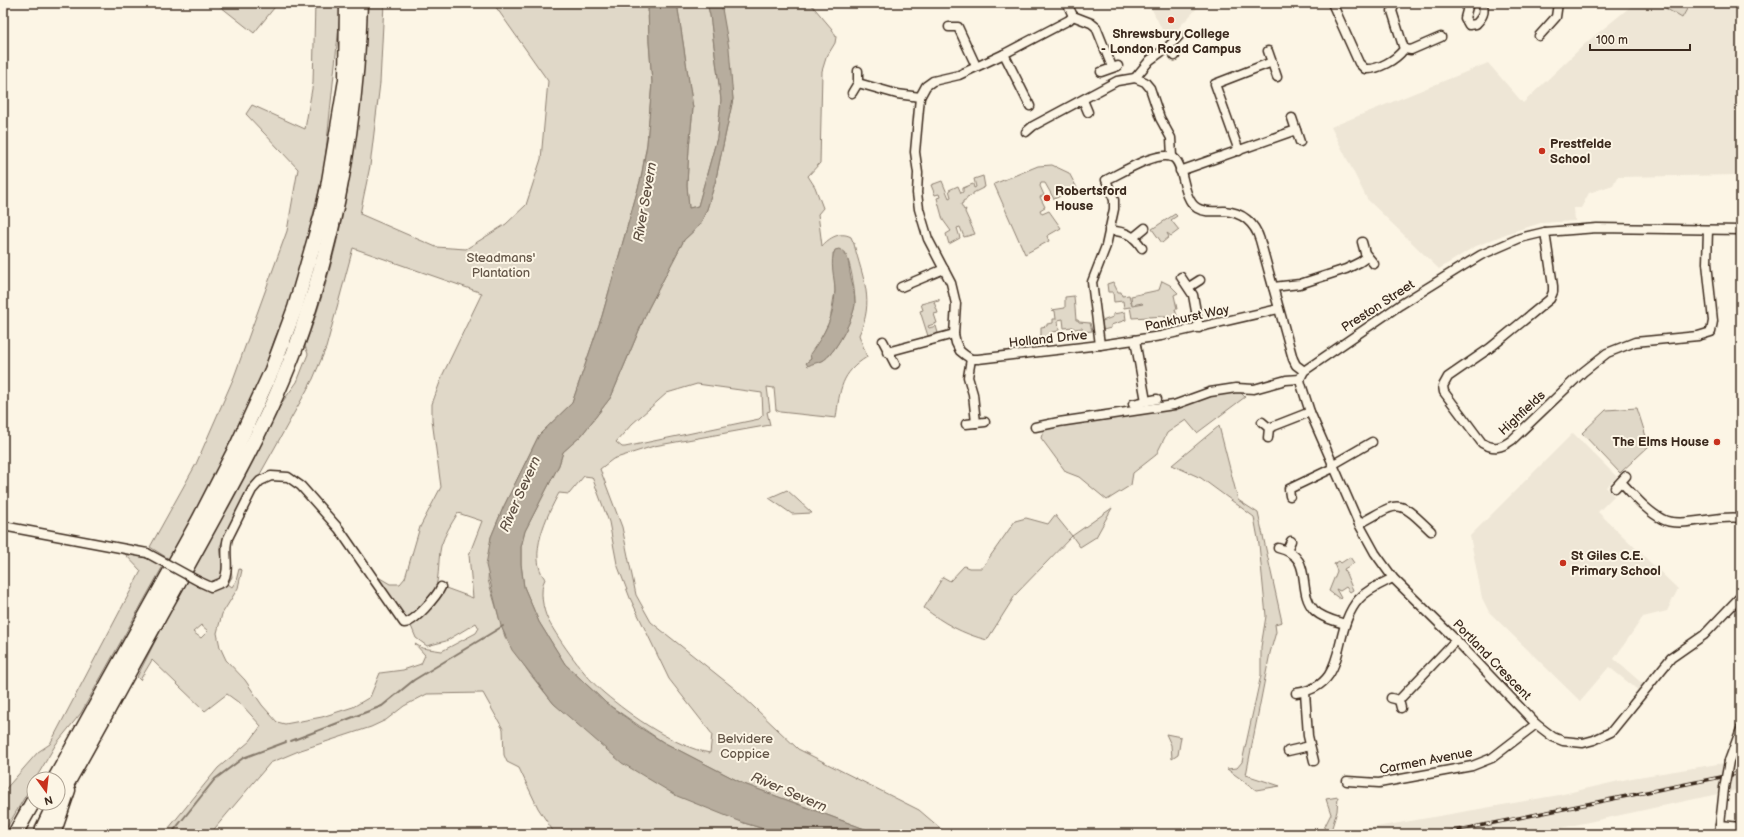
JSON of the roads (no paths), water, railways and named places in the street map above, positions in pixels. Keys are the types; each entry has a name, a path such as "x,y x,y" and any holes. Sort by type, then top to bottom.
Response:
{"highway":[{"path":"59,771 199,520 238,444 272,370 295,308 322,214 346,80 347,3"},
{"path":"66,784 234,480 263,423 300,336 315,290 339,197 356,82 360,3"},
{"path":"51,771 114,672"},
{"path":"53,834 76,767"},
{"path":"15,834 28,811"},
{"path":"22,834 36,811"},
{"path":"42,834 43,828 51,811"}],"street":[{"path":"1067,3 1072,16"},
{"path":"1332,3 1359,63 1365,69 1372,69 1392,60 1404,49"},
{"path":"1395,3 1392,11 1404,49"},
{"path":"1469,3 1465,18 1469,25 1476,24 1482,17 1484,8 1482,3"},
{"path":"1539,36 1556,18 1558,3"},
{"path":"966,424 980,423 968,377 971,358 960,351 954,334 956,304 951,283 928,239 918,202 918,172 915,152 920,97 926,86 933,81 959,74 1004,54 1069,20 1072,16"},
{"path":"1072,16 1091,22 1096,27 1115,67 1101,72"},
{"path":"949,27 958,27 976,66"},
{"path":"1135,78 1150,60 1168,47 1179,36"},
{"path":"1404,49 1411,50 1441,37"},
{"path":"1168,47 1175,56"},
{"path":"1268,51 1277,77"},
{"path":"1004,54 1030,106"},
{"path":"1239,151 1215,84 1272,62"},
{"path":"852,93 858,82 858,71"},
{"path":"1026,132 1033,126 1118,81 1135,78 1145,82 1150,88 1160,118 1171,138 1172,157 1179,164 1190,202 1197,208 1205,211 1233,213 1243,217 1252,224 1260,240 1293,359 1296,365 1304,371"},
{"path":"858,82 898,94 920,97"},
{"path":"1083,100 1088,112"},
{"path":"1292,118 1300,142"},
{"path":"1180,171 1296,130"},
{"name":"Holland Drive","path":"971,358 978,359 1100,345 1092,282 1103,255 1115,204 1106,180 1151,159 1164,156 1172,157"},
{"path":"1134,237 1145,228"},
{"name":"Preston Street","path":"1300,379 1304,371 1400,305 1482,255 1520,238 1545,232 1597,228 1741,230"},
{"path":"1109,230 1130,234 1142,248"},
{"name":"Highfields","path":"1545,232 1553,286 1553,292 1550,299 1490,348 1448,377 1444,382 1444,392 1482,443 1495,448 1503,446 1512,440 1583,372 1607,353 1635,342 1698,336 1711,332 1713,321 1707,263 1708,230"},
{"path":"1362,242 1367,257 1374,264"},
{"path":"1273,288 1300,284 1353,266 1367,257"},
{"path":"902,287 944,269"},
{"path":"1181,277 1193,295 1199,328"},
{"path":"1189,287 1200,280"},
{"name":"Pankhurst Way","path":"1100,345 1199,328 1278,309"},
{"path":"887,352 954,334"},
{"path":"1135,340 1146,401"},
{"path":"883,341 887,352 895,364"},
{"path":"1035,427 1174,405 1210,392 1236,388 1254,389 1286,380 1300,379"},
{"name":"Portland Crescent","path":"1300,379 1310,412 1333,467 1358,524 1375,553 1393,578 1456,640 1536,724 1553,737 1573,743 1594,740 1612,732 1670,658 1704,635 1741,596"},
{"path":"1134,404 1157,399"},
{"path":"1269,428 1310,412"},
{"path":"1262,422 1269,428"},
{"path":"1268,438 1269,428"},
{"path":"1288,490 1333,467 1362,443 1372,442"},
{"path":"3,526 146,553 200,582 211,586 223,582 228,570 226,544 252,490 264,478 281,476 296,482 330,517 404,623 412,620 436,596 441,587"},
{"path":"1615,488 1624,479 1656,516 1668,522 1730,517 1741,518"},
{"path":"1358,524 1394,506 1408,509 1426,530"},
{"path":"1287,550 1291,541"},
{"path":"1278,548 1287,550 1300,562 1307,597 1315,611 1329,619 1345,624"},
{"path":"1296,693 1305,692 1319,685 1331,673 1345,624 1353,607 1364,593 1393,578"},
{"path":"1397,702 1456,640"},
{"path":"1305,692 1306,723 1314,761"},
{"name":"Carmen Avenue","path":"1347,781 1357,778 1379,783 1472,766 1492,758 1536,724"},
{"path":"1719,834 1724,788 1729,761 1741,729"},
{"path":"1288,751 1310,746"},
{"path":"1720,825 1741,827"}],"water":[{"name":"River Severn","path":"648,3 677,3 693,108 687,185 689,208 698,206 717,138 721,100 710,15 707,3 721,3 729,48 733,99 715,183 707,209 700,225 684,240 648,309 611,397 581,436 563,452 559,465 525,531 521,547 521,564 524,587 539,622 565,664 606,703 639,727 663,742 744,784 878,834 781,834 744,823 677,796 622,763 554,704 512,650 501,626 486,565 491,537 503,508 539,435 572,403 602,316 641,178 647,144 652,82"},
{"path":"839,249 846,256 850,273 855,303 852,317 838,344 827,358 808,366 806,363 811,359 810,354 828,325 831,317 835,291 832,260 835,250"}],"waterway":[{"path":"291,741 382,706 414,680 503,626"},
{"path":"171,834 215,779 243,758 286,742"}],"railway":[{"path":"1439,834 1741,773"}],"place":[{"name":"Shrewsbury College - London Road Campus","path":"1171,20"},
{"name":"Prestfelde School","path":"1542,151"},
{"name":"Robertsford House","path":"1047,198"},
{"name":"The Elms House","path":"1717,442"},
{"name":"St Giles C.E. Primary School","path":"1563,563"}],"park label":[{"name":"Steadmans' Plantation","path":"501,266"},
{"name":"Belvidere Coppice","path":"745,746"}]}
